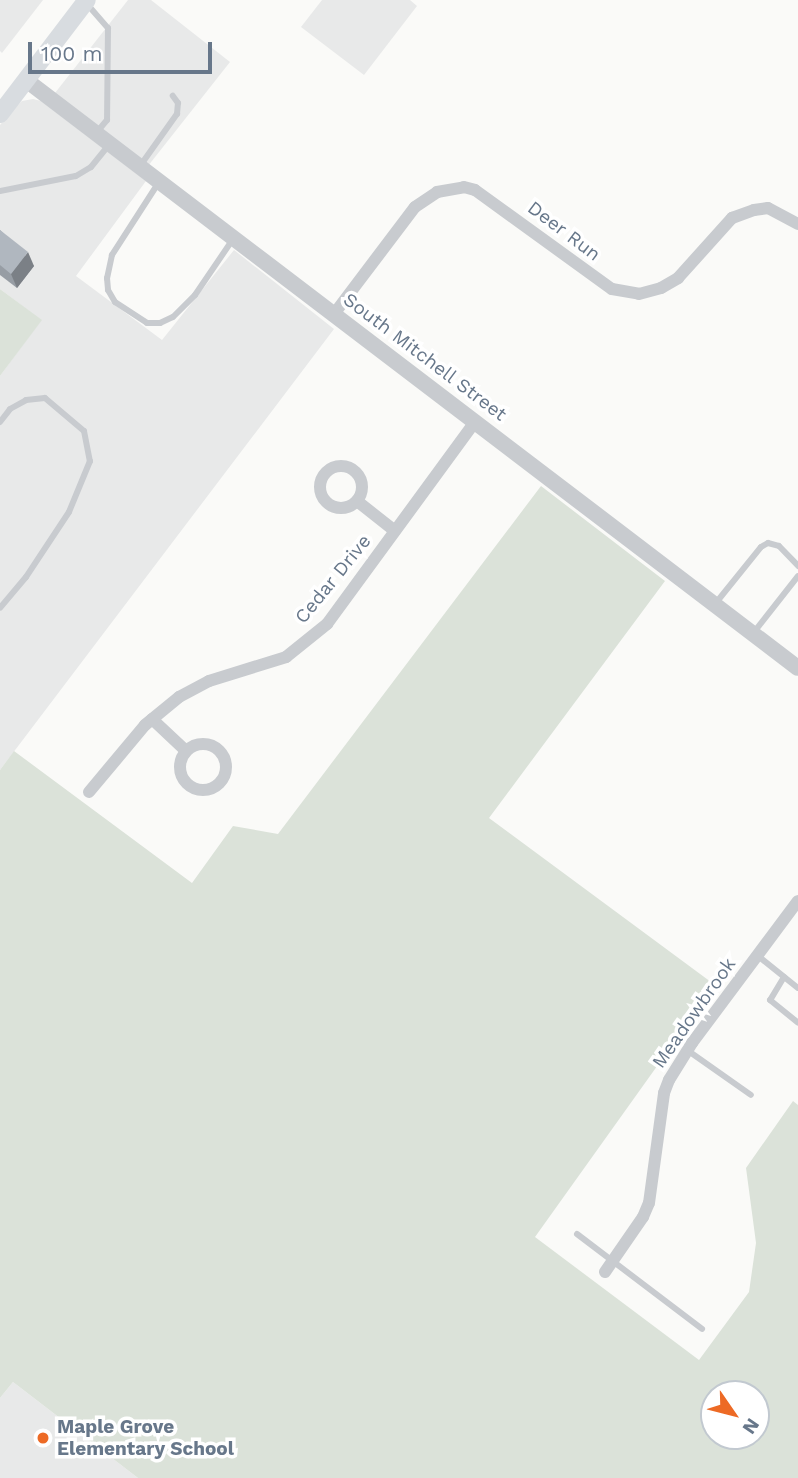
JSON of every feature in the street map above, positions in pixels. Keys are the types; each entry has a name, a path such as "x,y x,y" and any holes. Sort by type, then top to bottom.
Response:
{"main road":[{"path":"0,114 86,1"}],"street":[{"name":"South Mitchell Street","path":"26,80 798,668"},
{"name":"Deer Run","path":"334,314 415,207 437,192 464,187 475,190 612,289 639,293 661,288 678,278 732,218 768,208 798,224"},
{"name":"Cedar Drive","path":"89,792 152,719 179,697 209,681 271,663 302,647 327,624 475,422"},
{"path":"357,501 395,531"},
{"path":"152,719 186,751"},
{"name":"Meadowbrook","path":"608,1267 643,1217 649,1203 664,1093 687,1050 798,901"}],"lane":[{"path":"86,1 108,28 107,120 96,133"},
{"path":"140,166 177,114 178,103 173,96"},
{"path":"0,191 76,176 91,167 111,144"},
{"path":"160,180 112,255 107,278 115,302 147,323 160,323 173,317 195,295 234,238"},
{"path":"0,422 10,409 26,400 46,398 84,431 90,461 69,512 26,577 0,608"},
{"path":"715,604 761,547 768,543 779,546 798,566"},
{"path":"753,633 798,576"},
{"path":"758,956 798,988"},
{"path":"784,977 770,1000 798,1023"},
{"path":"687,1050 751,1095"},
{"path":"577,1234 608,1267 702,1329"}],"shaded area":[{"path":"0,0 43,0 2,53 0,51"},
{"path":"128,0 151,0 230,62 148,166 55,93"},
{"path":"322,0 410,0 417,6 364,75 301,27"},
{"path":"22,101 41,101 146,181 76,276 162,340 234,250 334,329 0,770 0,376 41,320 0,289 0,125"},
{"path":"0,289 42,320 0,376"},
{"path":"541,486 665,581 489,818 715,985 535,1237 699,1360 749,1292 756,1243 746,1168 793,1101 798,1105 798,1478 138,1478 13,1382 0,1398 0,770 14,751 192,883 233,826 278,834"},
{"name":"Maple Grove Elementary School","path":"13,1382 138,1478 0,1478 0,1398"}],"building":[{"path":"0,230 28,252 11,274 0,265"}],"place":[{"name":"Maple Grove Elementary School","path":"43,1438"}]}
